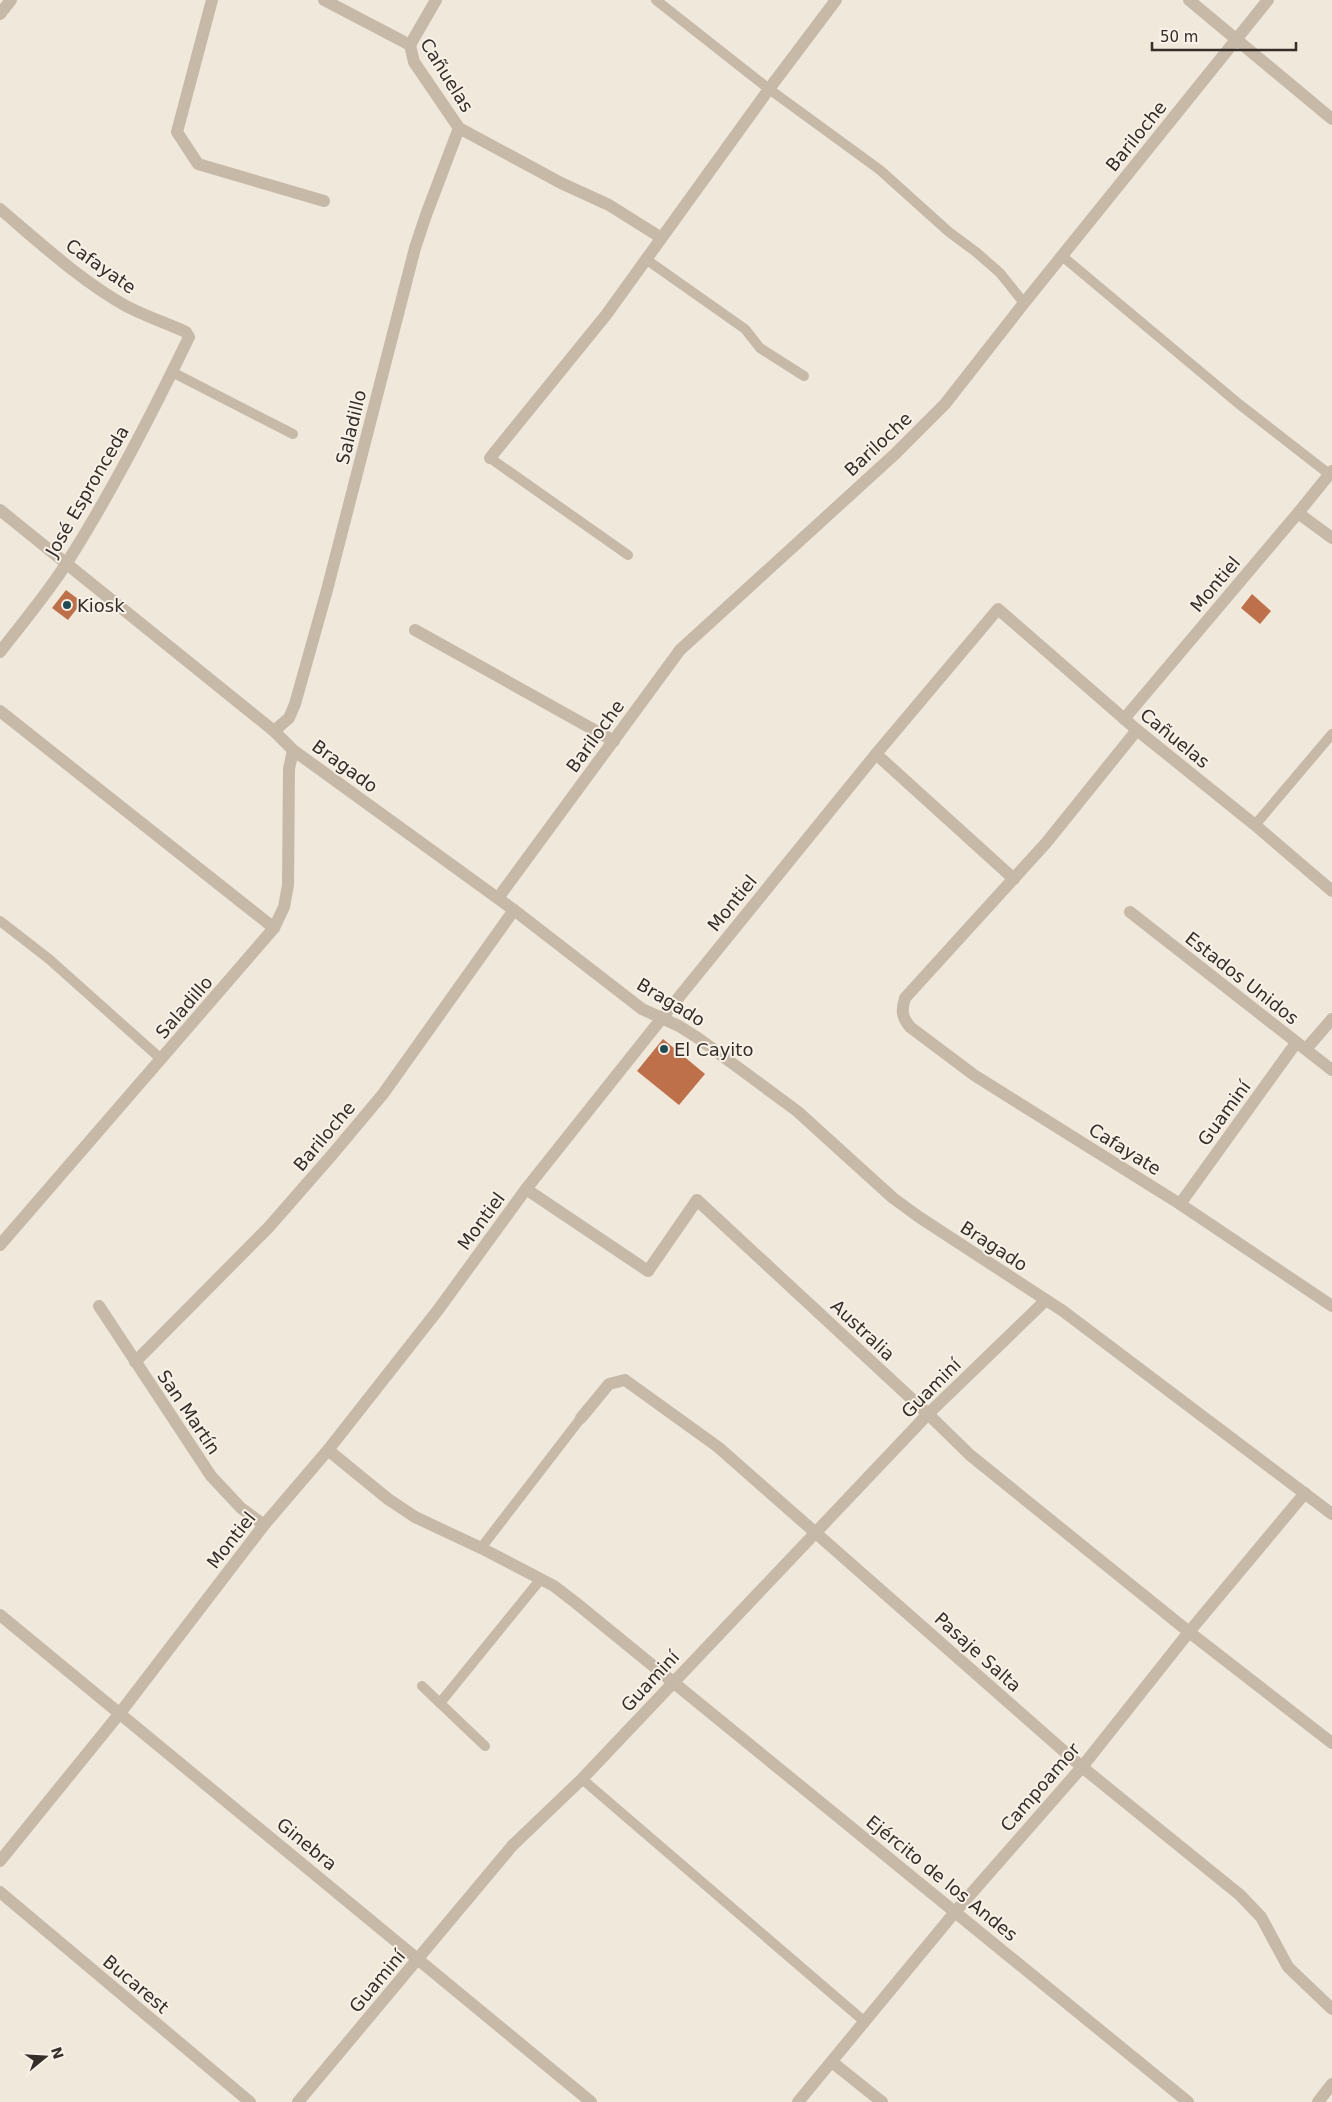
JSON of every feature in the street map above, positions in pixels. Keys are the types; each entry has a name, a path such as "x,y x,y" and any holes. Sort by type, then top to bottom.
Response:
{"street":[{"path":"0,14 11,0"},
{"path":"212,0 177,132 198,164 324,201"},
{"name":"Cañuelas","path":"324,0 410,45 414,62 459,128"},
{"path":"410,45 436,0"},
{"path":"490,458 606,315 647,260 660,237 836,0"},
{"path":"1189,0 1332,119"},
{"name":"Bariloche","path":"498,898 680,650 920,430 970,375 1024,303 1268,0"},
{"path":"459,128 561,183 609,205 660,237"},
{"name":"Saladillo","path":"274,731 289,718 295,704 327,590 415,248 459,128"},
{"name":"Cafayate","path":"0,209 110,297 127,307 186,332 189,338"},
{"name":"José Espronceda","path":"0,652 67,563 106,498 189,338"},
{"name":"Montiel","path":"1124,719 1331,472"},
{"name":"Bragado","path":"0,510 274,731 293,750 498,898 642,1009 698,1038 797,1111 893,1198 919,1218 1046,1300 1332,1514"},
{"path":"1298,513 1332,538"},
{"name":"Cañuelas","path":"998,609 1137,730 1255,825 1332,891"},
{"name":"Montiel","path":"0,1861 120,1712 264,1525 328,1450 438,1310 526,1189 662,1018 876,754 998,609"},
{"path":"414,630 614,741"},
{"path":"0,711 274,928"},
{"path":"876,754 1014,879 1046,843 1137,730"},
{"name":"Saladillo","path":"0,1245 274,928 284,906 288,885 289,769 293,750"},
{"name":"Cafayate","path":"1014,879 905,998 902,1009 903,1018 910,1027 974,1075 1180,1204 1332,1306"},
{"name":"Bariloche","path":"135,1362 268,1228 383,1094 514,910"},
{"name":"Estados Unidos","path":"1130,912 1332,1070"},
{"name":"Guaminí","path":"1180,1204 1301,1046 1332,1019"},
{"name":"Australia","path":"526,1189 648,1272 697,1200 970,1455 1188,1632 1332,1743"},
{"name":"Guaminí","path":"298,2102 512,1846 582,1779 928,1414 1046,1300"},
{"name":"San Martín","path":"99,1306 211,1476 241,1508 264,1525"},
{"name":"Pasaje Salta","path":"582,1418 609,1384 625,1380 718,1447 1082,1767 1240,1895 1261,1917 1288,1967 1332,2009"},
{"name":"Ejército de los Andes","path":"328,1450 388,1499 415,1517 481,1548 554,1586 1188,2102"},
{"name":"Campoamor","path":"798,2102 956,1912 1082,1767 1188,1632 1305,1493"},
{"name":"Ginebra","path":"0,1614 591,2102"},
{"name":"Bucarest","path":"0,1892 250,2102"},
{"path":"832,2062 882,2102"},
{"path":"1318,2102 1332,2084"}],"lane":[{"path":"656,0 769,89 880,170 949,232 1000,273 1024,303"},
{"path":"1062,256 1239,404 1331,472"},
{"path":"647,260 745,329 760,348 804,376"},
{"path":"172,372 294,434"},
{"path":"490,458 628,555"},
{"path":"1255,825 1332,734"},
{"path":"0,922 49,959 161,1059"},
{"path":"481,1548 582,1418"},
{"path":"440,1703 540,1580"},
{"path":"422,1686 485,1746"},
{"path":"582,1779 865,2022"}],"building":[{"name":"Kiosk","path":"66,590 82,602 68,620 52,608"},
{"path":"1252,594 1271,611 1260,624 1241,608"},
{"path":"663,1039 705,1074 679,1105 637,1071"}],"place":[{"name":"Kiosk","path":"67,605"},
{"name":"El Cayito","path":"664,1049"}]}
